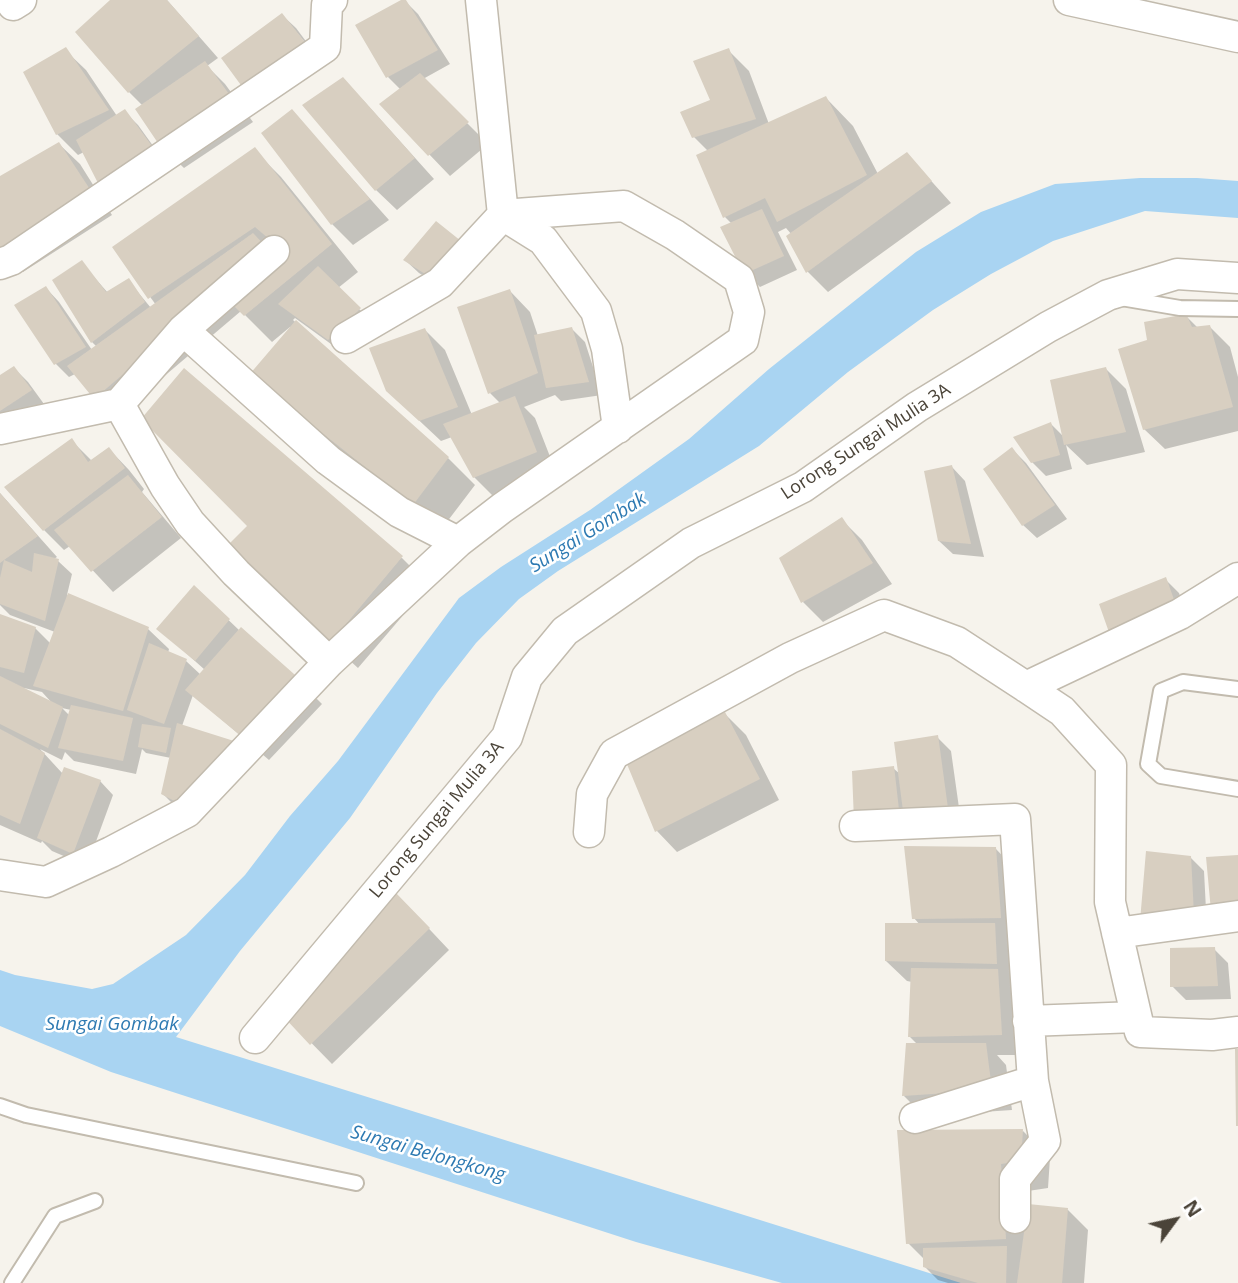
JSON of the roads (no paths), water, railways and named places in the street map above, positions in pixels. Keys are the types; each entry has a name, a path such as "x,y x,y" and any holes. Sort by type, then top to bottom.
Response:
{"street":[{"path":"0,264 22,253 325,47 327,5 332,0"},
{"path":"481,0 502,215"},
{"path":"1069,0 1238,37"},
{"path":"0,875 46,882 187,812 329,662 458,542 502,508 743,340 749,312 739,279 675,235 624,206 502,215 440,283 346,338"},
{"path":"502,215 544,240 596,311 607,349 618,428"},
{"path":"0,429 119,404 183,330 274,251"},
{"name":"Lorong Sungai Mulia 3A","path":"255,1038 507,737 527,677 565,631 691,543 803,487 916,407 1048,327 1108,295 1177,274 1238,278"},
{"path":"183,330 327,460 400,512 458,542"},
{"path":"119,404 190,523 236,573 329,662"},
{"path":"1026,687 1180,614 1238,578"},
{"path":"589,832 592,794 614,754 790,658 884,615 957,642 1026,687 1062,711 1111,765 1110,902 1138,1025"},
{"path":"855,826 1014,819 1033,1081 1045,1141 1015,1179 1015,1218"},
{"path":"1117,933 1238,916"},
{"path":"1028,1021 1138,1025 1212,1035 1238,1032"},
{"path":"915,1118 1033,1081"}],"lane":[{"path":"1108,295 1180,308 1238,309"},
{"path":"1238,690 1183,682 1161,691 1147,764 1161,776 1238,789"},
{"path":"0,1106 26,1115 356,1183"},
{"path":"12,1283 55,1216 95,1201"}],"water":[{"name":"Sungai Gombak","path":"1140,178 1238,181 1238,218 1145,211 1053,241 991,274 933,310 848,372 759,446 558,571 519,599 476,643 437,693 350,818 240,951 176,1037 961,1283 782,1283 636,1242 111,1072 0,1026 0,970 92,989 113,984 186,935 245,875 290,816 338,761 459,598 501,567 590,510 689,439 769,369 916,252 981,212 1055,184"}],"water label":[{"name":"Sungai Belongkong","path":"428,1154"}]}
